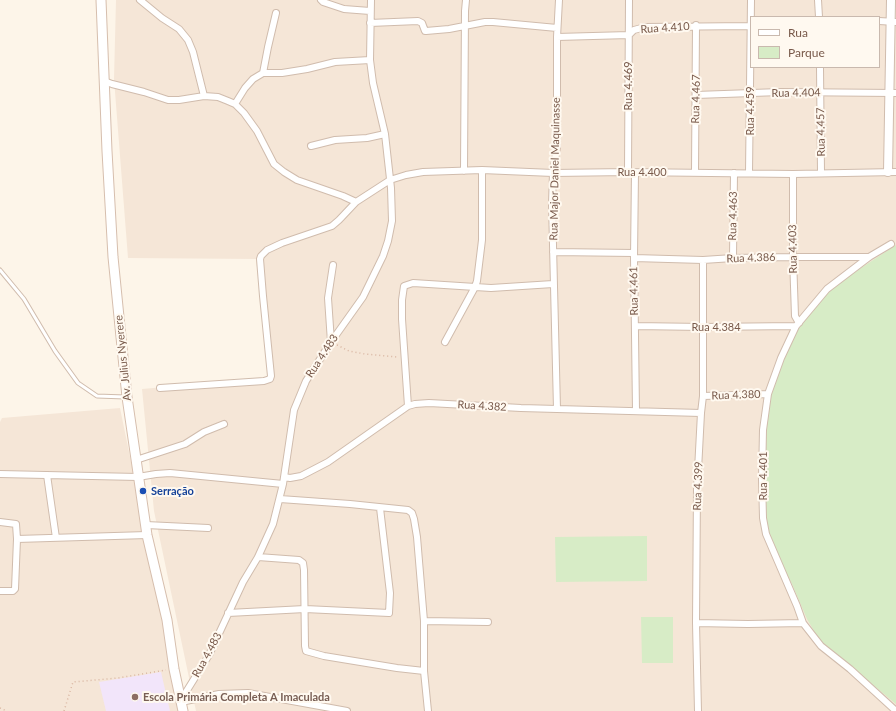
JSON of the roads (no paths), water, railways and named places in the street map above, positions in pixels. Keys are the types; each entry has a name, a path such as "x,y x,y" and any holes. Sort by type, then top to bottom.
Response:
{"main road":[{"name":"Av. Julius Nyerere","path":"102,0 104,81 114,264 127,397 146,525 167,620 174,669 183,711"}],"street":[{"path":"140,0 162,18 179,29 188,40 193,52 204,96"},
{"path":"321,0 327,4 344,9 370,11"},
{"name":"Rua 4.483","path":"181,701 209,655 243,582 258,557 273,524 283,484 294,410 299,396 306,381 331,342 362,298 383,256 388,241 392,221 390,180 385,134 373,83 370,60 370,0"},
{"path":"464,171 466,0"},
{"name":"Rua Major Daniel Maquinasse","path":"557,409 552,204 553,173 557,147 557,28 559,0"},
{"name":"Rua 4.469","path":"628,172 629,0"},
{"name":"Rua 4.459","path":"751,0 751,16"},
{"path":"818,0 819,16"},
{"path":"891,0 893,22 892,172"},
{"path":"263,73 276,13"},
{"path":"370,23 418,21 422,23 425,31 465,27 493,22 557,28"},
{"path":"880,21 893,22"},
{"name":"Rua 4.467","path":"695,172 696,26"},
{"name":"Rua 4.410","path":"557,37 629,35 634,30 646,27 750,26"},
{"path":"234,104 253,79 263,73 282,73 335,62 370,60"},
{"name":"Rua 4.459","path":"750,68 750,174"},
{"name":"Rua 4.457","path":"820,68 822,174"},
{"path":"104,81 168,100 179,100 204,96 218,97 234,104 252,123 274,164 297,180 356,202"},
{"name":"Rua 4.404","path":"696,95 820,92 893,93"},
{"path":"311,146 335,140 367,138 385,134"},
{"path":"445,342 476,287 482,240 482,170"},
{"name":"Rua 4.400","path":"160,388 264,381 270,378 262,296 261,256 267,250 282,243 332,226 356,202 390,180 406,175 423,172 482,170 553,173 695,172 750,174 892,172"},
{"name":"Rua 4.461","path":"635,172 634,256 636,411"},
{"name":"Rua 4.463","path":"733,258 734,173"},
{"name":"Rua 4.403","path":"793,174 793,256 797,324"},
{"name":"Rua 4.401","path":"891,244 869,257 827,288 797,324 781,358 768,394 763,430 762,485 763,518 766,534 803,623 821,646 850,669 896,711"},
{"name":"Rua 4.386","path":"553,252 704,260 793,256 869,257"},
{"name":"Rua 4.399","path":"698,711 696,623 697,489 703,396 704,260"},
{"path":"331,342 328,298 333,265"},
{"path":"408,406 402,300 404,286 413,282 491,288 553,284"},
{"name":"Rua 4.384","path":"635,326 703,327 797,324"},
{"name":"Rua 4.380","path":"703,396 768,394"},
{"name":"Rua 4.382","path":"284,477 290,478 301,476 328,462 408,406 428,403 557,409 701,413"},
{"path":"136,460 185,444 204,432 224,424"},
{"path":"0,474 138,477 170,473 283,484"},
{"path":"47,475 56,538"},
{"path":"280,500 408,510 413,515 417,536 424,621 424,671 428,711"},
{"path":"228,614 305,609 389,613 390,593 380,508"},
{"path":"0,522 16,524 17,539 15,589 13,591 0,591"},
{"path":"146,525 208,528"},
{"path":"17,539 148,535"},
{"path":"258,557 302,561 304,570 305,609 304,646 306,651 424,671"},
{"path":"424,621 488,622"},
{"path":"696,623 803,623"},
{"path":"181,701 219,694 248,693 333,710 347,711"}],"lane":[{"path":"0,270 24,299 55,351 78,383 97,396 127,397"}],"place":[{"name":"Serração","path":"143,491"},
{"name":"Escola Primária Completa A Imaculada","path":"135,697"}]}
